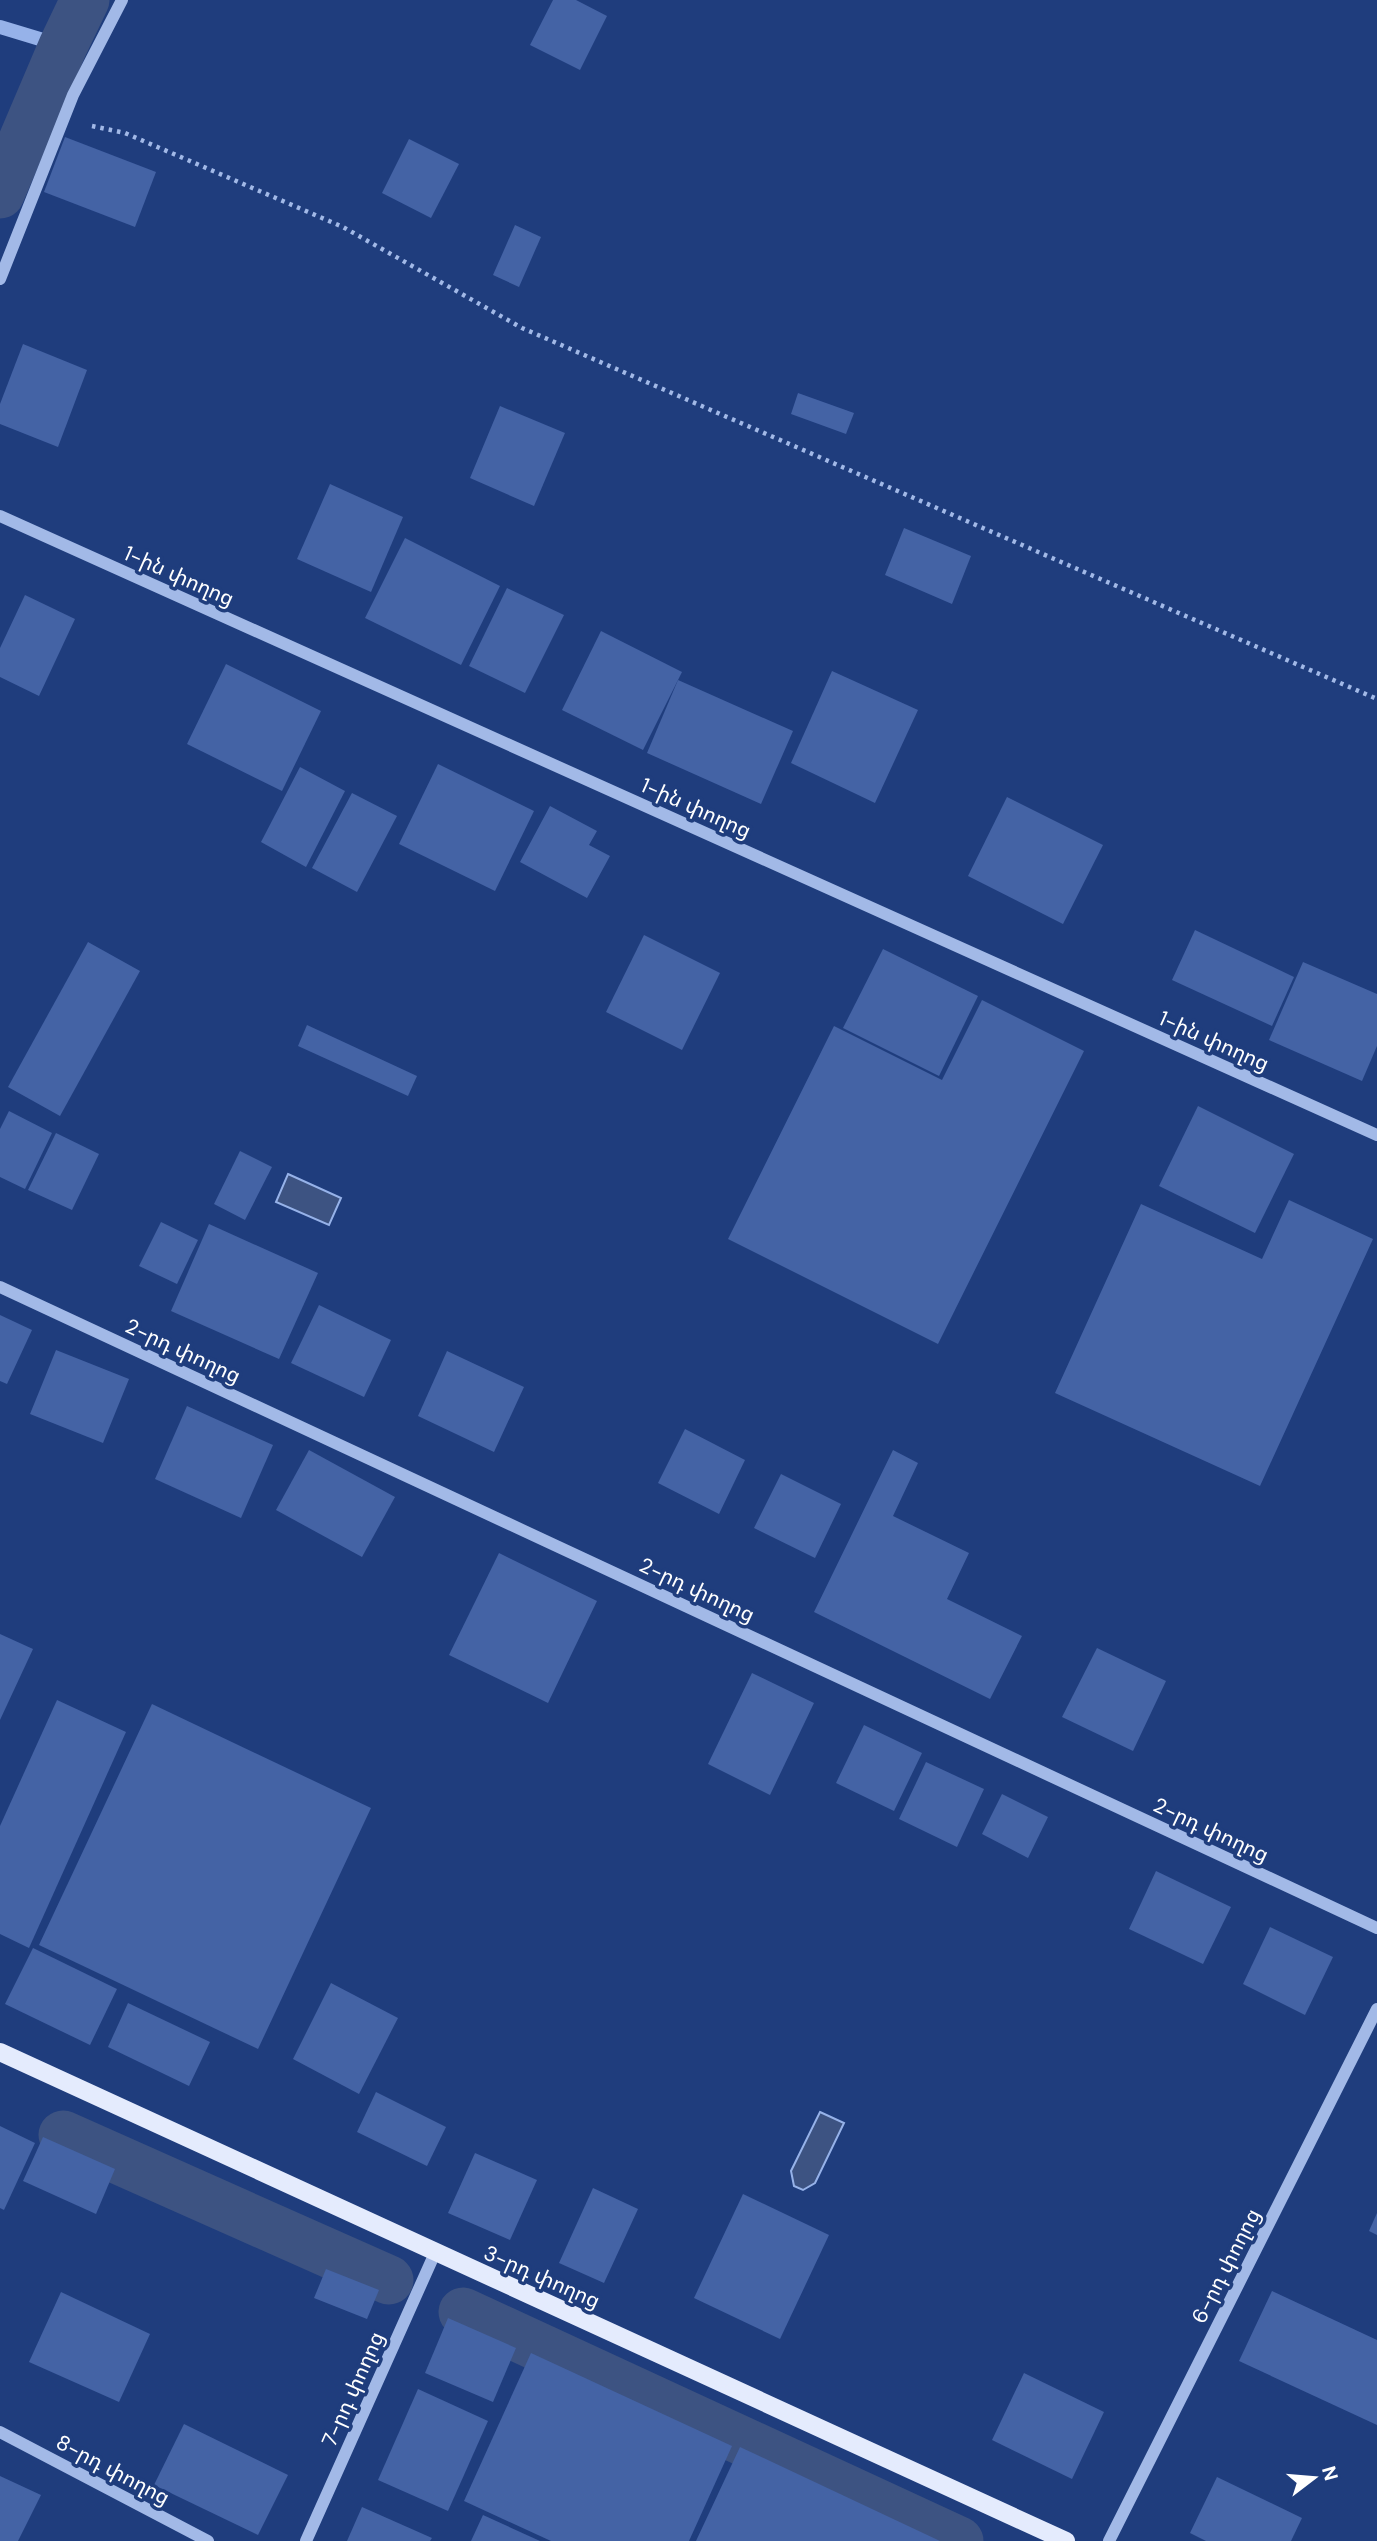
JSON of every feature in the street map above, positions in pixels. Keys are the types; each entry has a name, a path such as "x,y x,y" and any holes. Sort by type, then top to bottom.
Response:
{"main road":[{"name":"3-րդ փողոց","path":"0,2052 1066,2541"}],"street":[{"path":"0,279 73,95 122,0"},
{"name":"1-ին փողոց","path":"0,516 1377,1135"},
{"name":"2-րդ փողոց","path":"0,1287 1377,1928"},
{"name":"6-րդ փողոց","path":"1109,2541 1377,2009"},
{"name":"7-րդ փողոց","path":"306,2541 435,2253"},
{"name":"8-րդ փողոց","path":"0,2432 208,2541"}],"path":[{"path":"63,119 125,133 343,227 523,328 1377,699"}],"water":[{"path":"288,1174 341,1198 329,1225 276,1202"},
{"path":"820,2112 844,2123 815,2183 803,2190 794,2186 791,2171"}],"building":[{"path":"553,0 576,0 607,16 580,70 530,45"},
{"path":"65,137 156,172 135,227 44,192"},
{"path":"409,139 459,164 431,218 382,193"},
{"path":"515,225 541,237 519,287 493,275"},
{"path":"23,344 87,370 58,447 0,424 0,404"},
{"path":"798,393 854,413 846,434 791,414"},
{"path":"500,406 565,433 534,506 470,478"},
{"path":"330,484 403,517 371,592 297,559"},
{"path":"904,528 971,556 952,604 885,575"},
{"path":"405,538 500,586 461,665 365,618"},
{"path":"507,588 564,615 525,693 469,666"},
{"path":"25,595 75,619 39,696 0,677 0,648"},
{"path":"601,631 682,672 643,750 562,710"},
{"path":"226,664 321,711 282,791 187,744"},
{"path":"832,671 918,710 875,803 791,763"},
{"path":"678,680 793,731 761,804 647,753"},
{"path":"438,764 534,811 495,891 399,844"},
{"path":"300,767 345,791 306,867 261,842"},
{"path":"352,793 397,816 357,892 312,868"},
{"path":"1007,797 1103,845 1063,924 968,876"},
{"path":"550,806 597,831 589,845 610,856 587,898 520,862"},
{"path":"1195,930 1294,977 1272,1026 1172,980"},
{"path":"644,935 720,973 682,1050 606,1012"},
{"path":"88,942 140,971 60,1116 8,1087"},
{"path":"883,949 978,996 939,1076 843,1028"},
{"path":"1303,962 1377,994 1377,1046 1362,1081 1269,1040"},
{"path":"982,1000 1084,1051 938,1344 728,1239 834,1026 942,1080"},
{"path":"307,1025 417,1076 408,1096 298,1046"},
{"path":"1198,1106 1294,1154 1255,1233 1159,1186"},
{"path":"9,1111 52,1133 25,1189 0,1177 0,1129"},
{"path":"56,1133 99,1154 72,1210 28,1190"},
{"path":"240,1151 272,1167 245,1220 214,1204"},
{"path":"1289,1200 1373,1239 1260,1486 1055,1393 1141,1204 1262,1259"},
{"path":"161,1222 198,1240 177,1284 139,1266"},
{"path":"209,1224 318,1273 279,1359 171,1311"},
{"path":"319,1305 391,1340 364,1397 291,1363"},
{"path":"0,1315 32,1330 7,1384 0,1381"},
{"path":"56,1350 129,1379 103,1443 30,1414"},
{"path":"447,1351 524,1387 494,1452 418,1416"},
{"path":"187,1406 273,1445 241,1518 155,1479"},
{"path":"685,1429 745,1460 719,1514 658,1483"},
{"path":"309,1450 395,1497 362,1557 276,1510"},
{"path":"893,1450 918,1463 893,1516 969,1553 947,1599 1022,1636 990,1699 814,1612"},
{"path":"781,1474 841,1504 815,1558 754,1528"},
{"path":"499,1553 597,1601 548,1703 449,1655"},
{"path":"0,1634 33,1649 0,1720"},
{"path":"1097,1648 1166,1681 1133,1751 1062,1717"},
{"path":"752,1673 814,1703 770,1795 708,1764"},
{"path":"57,1700 126,1732 29,1948 0,1934 0,1826"},
{"path":"152,1704 371,1808 258,2049 39,1945"},
{"path":"864,1725 922,1753 894,1811 836,1783"},
{"path":"926,1762 984,1789 957,1847 899,1819"},
{"path":"1002,1794 1048,1817 1028,1858 982,1834"},
{"path":"1156,1871 1231,1907 1203,1964 1129,1929"},
{"path":"1270,1927 1333,1957 1305,2015 1243,1984"},
{"path":"33,1948 117,1989 90,2045 5,2004"},
{"path":"331,1983 398,2018 359,2094 293,2059"},
{"path":"128,2003 210,2042 189,2086 108,2047"},
{"path":"376,2092 446,2127 427,2166 357,2132"},
{"path":"0,2126 35,2143 4,2210 0,2208"},
{"path":"43,2137 115,2169 96,2214 23,2181"},
{"path":"475,2153 537,2180 510,2240 448,2213"},
{"path":"593,2188 638,2209 604,2283 559,2263"},
{"path":"743,2194 829,2235 780,2339 694,2298"},
{"path":"1377,2213 1377,2235 1369,2231"},
{"path":"326,2269 379,2290 367,2319 314,2298"},
{"path":"1272,2291 1377,2340 1377,2425 1239,2361"},
{"path":"61,2292 150,2334 119,2402 29,2362"},
{"path":"448,2318 516,2348 493,2402 425,2373"},
{"path":"531,2353 732,2446 689,2541 551,2541 464,2501"},
{"path":"1024,2373 1104,2412 1072,2479 992,2440"},
{"path":"418,2389 488,2421 448,2511 378,2480"},
{"path":"184,2424 288,2475 258,2535 154,2485"},
{"path":"740,2447 940,2541 696,2541"},
{"path":"0,2476 41,2495 18,2541 0,2541"},
{"path":"1217,2477 1302,2518 1291,2541 1206,2541 1190,2533"},
{"path":"362,2507 432,2538 430,2541 347,2541"},
{"path":"483,2515 540,2541 471,2541"}],"waterway":[{"path":"0,194 85,0"},
{"path":"0,27 63,46"},
{"path":"63,2135 389,2280"},
{"path":"463,2312 959,2541"}]}
